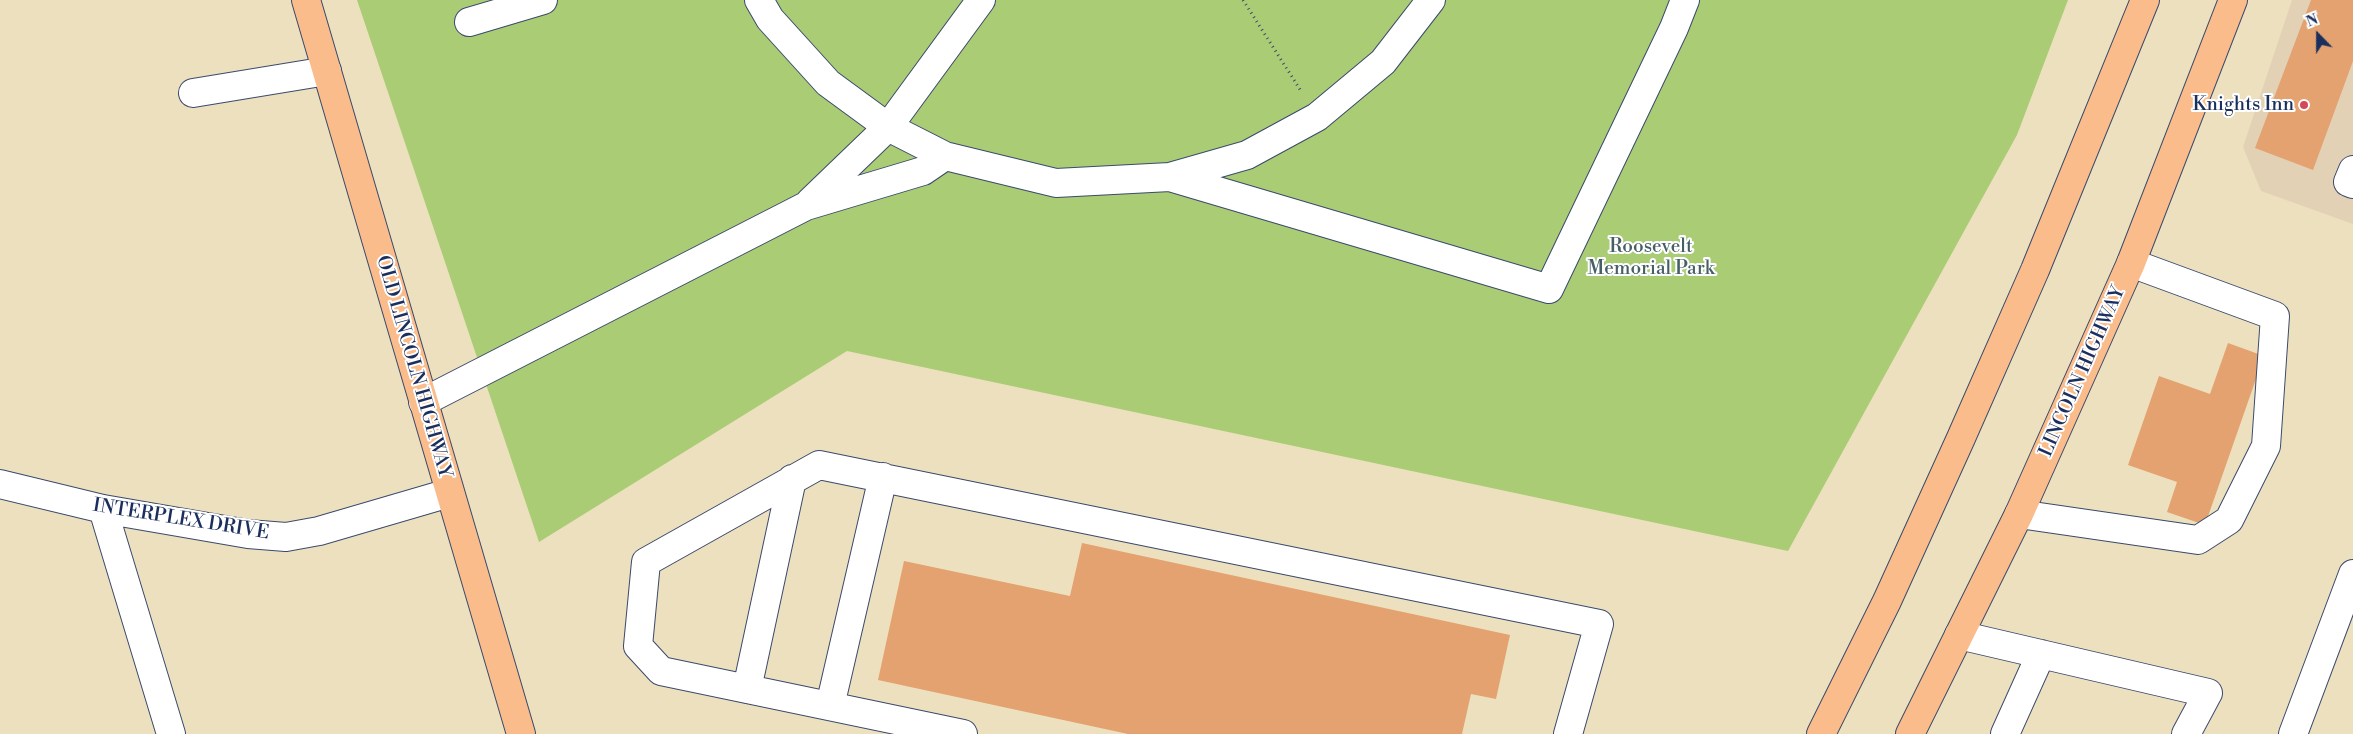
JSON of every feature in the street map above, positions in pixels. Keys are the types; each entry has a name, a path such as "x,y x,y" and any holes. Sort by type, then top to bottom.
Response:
{"main road":[{"name":"OLD LINCOLN HIGHWAY","path":"306,0 521,734"},
{"path":"1821,734 1887,601 1965,429 2035,270 2145,0"},
{"name":"LINCOLN HIGHWAY","path":"1910,734 2019,514 2131,263 2233,0"}],"street":[{"path":"469,22 543,0"},
{"path":"759,0 770,19 828,83 888,127 945,156 1056,183 1170,177 1247,154 1318,117 1383,62 1432,0"},
{"path":"806,206 888,127 981,0"},
{"path":"1170,177 1549,289 1674,28 1684,0"},
{"path":"193,93 327,71"},
{"path":"423,402 806,206 923,171 945,156"},
{"path":"2353,170 2348,182 2353,184"},
{"path":"2019,514 2198,540 2229,520 2266,446 2275,316 2131,263"},
{"path":"963,734 661,672 638,646 646,562 819,465 1599,624 1568,734"},
{"path":"830,706 883,477"},
{"path":"747,689 792,479"},
{"name":"INTERPLEX DRIVE","path":"0,484 103,509 248,534 286,537 319,531 449,493"},
{"path":"103,509 171,734"},
{"path":"2293,734 2353,574"},
{"path":"1959,635 2208,694 2186,734"},
{"path":"2005,734 2041,654"}],"path":[{"path":"1243,0 1318,117"}],"shaded area":[{"path":"2292,0 2353,0 2353,224 2261,191 2243,147"}],"green space":[{"name":"Roosevelt Memorial Park","path":"357,0 2068,0 2017,135 1788,551 847,351 539,542"}],"building":[{"name":"Knights Inn","path":"2311,0 2353,0 2353,61 2313,170 2255,148"},
{"path":"2228,343 2264,356 2205,525 2167,512 2177,482 2128,465 2159,376 2210,394"},
{"path":"1082,543 1510,635 1496,699 1471,694 1462,734 1128,734 878,680 904,561 1070,596"}],"place":[{"name":"Knights Inn","path":"2304,105"}]}
